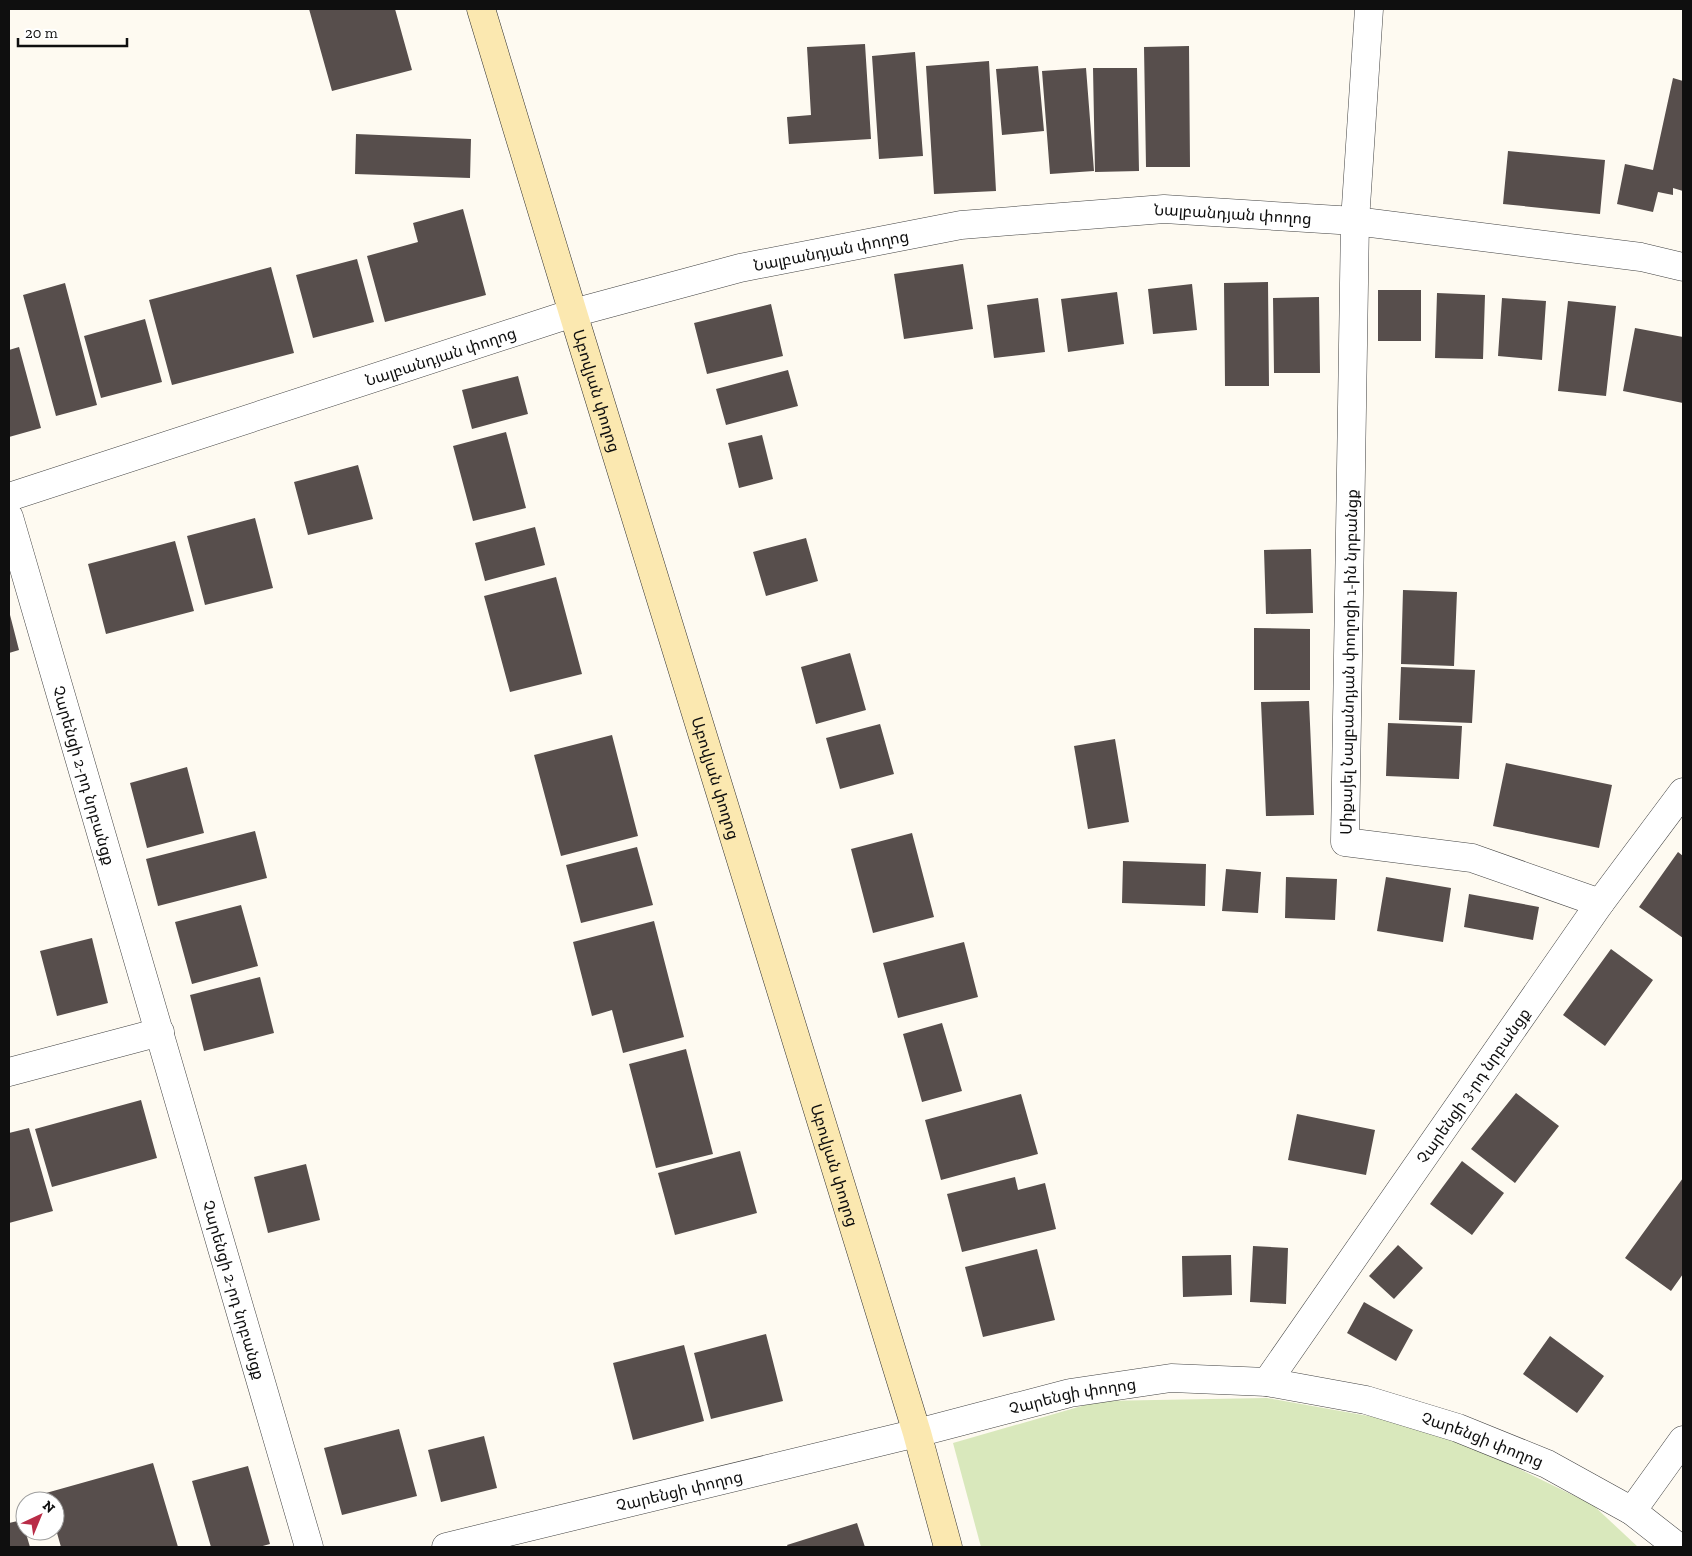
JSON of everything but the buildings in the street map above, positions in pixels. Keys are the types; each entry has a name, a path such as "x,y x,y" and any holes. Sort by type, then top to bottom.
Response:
{"main road":[{"name":"Աբովյան փողոց","path":"481,9 917,1433 948,1547"}],"street":[{"path":"1355,221 1369,9"},
{"name":"Նալբանդյան փողոց","path":"9,497 573,313 740,268 961,224 1164,209 1355,221 1642,257 1683,267"},
{"name":"Միքայել Նալբանդյան փողոցի 1-ին նրբանցք","path":"1355,221 1345,842 1472,858 1600,903"},
{"name":"Չարենցի 2-րդ նրբանցք","path":"9,517 309,1547"},
{"name":"Չարենցի 3-րդ նրբանցք","path":"1267,1382 1600,903 1683,792"},
{"path":"9,1072 160,1032"},
{"name":"Չարենցի փողոց","path":"455,1546 917,1433 1070,1393 1171,1378 1267,1382 1366,1400 1458,1428 1546,1464 1632,1511 1678,1547"},
{"path":"1632,1511 1683,1440"}],"green space":[{"path":"1267,1398 1436,1428 1593,1505 1638,1547 981,1547 953,1443 1099,1401"}]}
